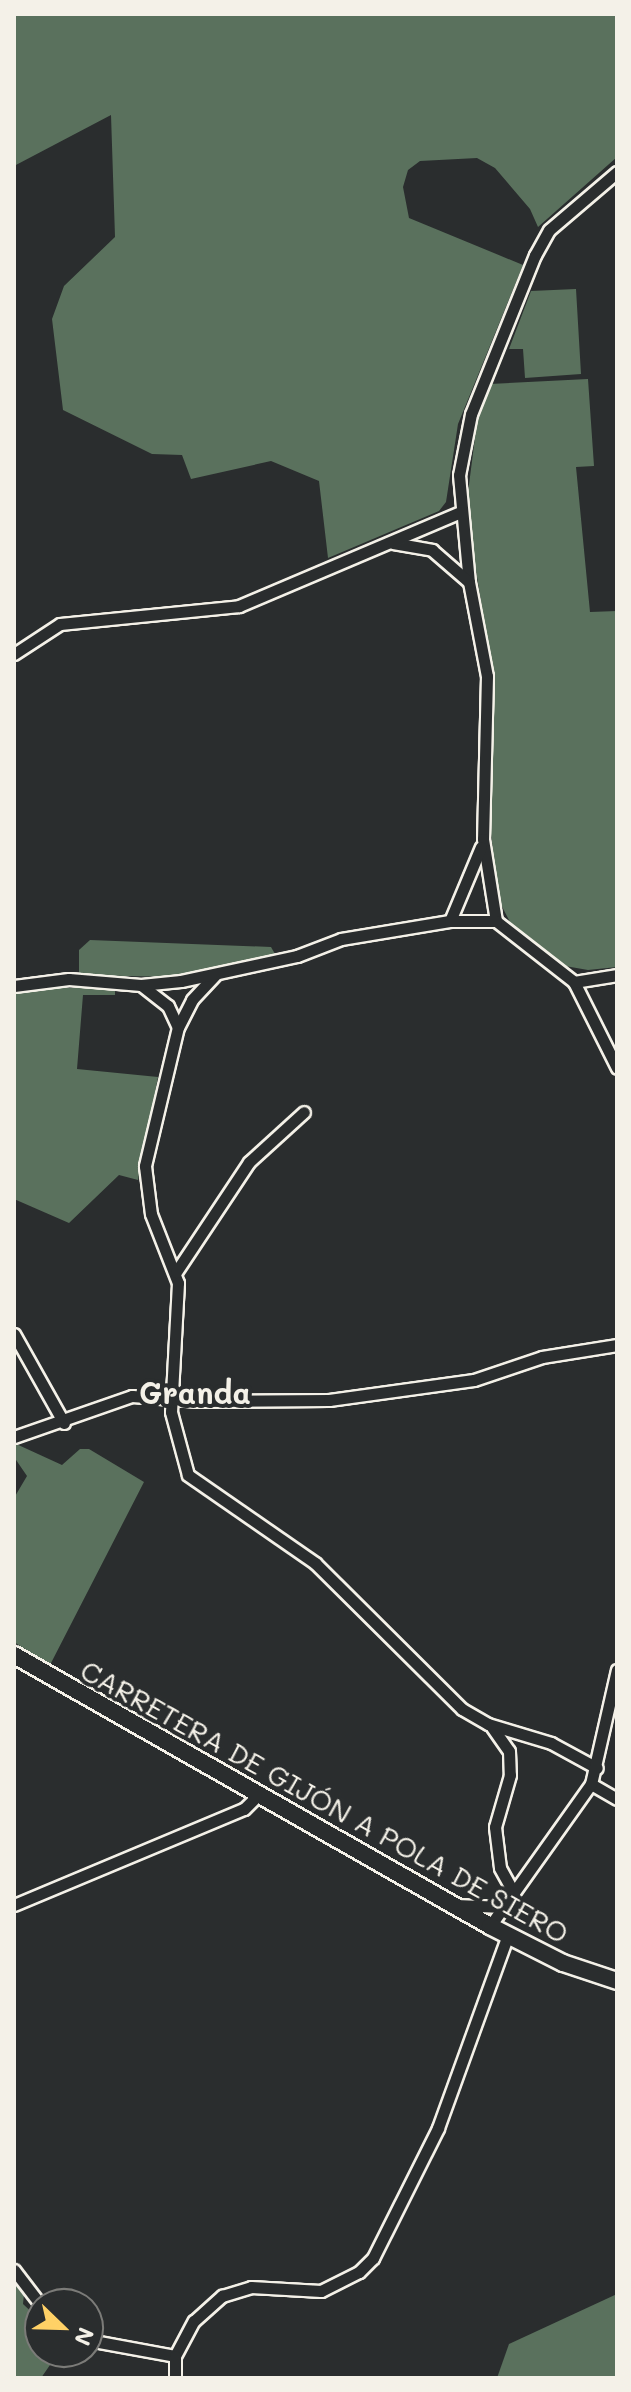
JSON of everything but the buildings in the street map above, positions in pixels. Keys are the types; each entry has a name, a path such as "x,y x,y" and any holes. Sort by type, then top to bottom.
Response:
{"street":[{"path":"496,921 483,839 487,676 469,582 460,512 459,475 471,414 535,255 549,230 617,172"},
{"path":"14,654 60,624 239,606 460,512"},
{"path":"384,543 432,550 469,582"},
{"path":"450,921 483,839"},
{"path":"14,986 69,979 141,985 216,974 297,956 341,939 450,921 496,921 574,982 617,1068"},
{"path":"216,974 192,1000 178,1027 145,1166 151,1214 176,1272 179,1315 173,1399 174,1438 188,1475 315,1563 440,1692 488,1724 551,1743 597,1768"},
{"path":"574,982 617,975"},
{"path":"141,985 168,1006 178,1027"},
{"path":"176,1272 240,1174 304,1112"},
{"path":"14,1334 64,1423"},
{"path":"14,1437 64,1423 117,1398 329,1400 474,1380 542,1357 617,1345"},
{"name":"CARRETERA DE GIJÓN A POLA DE SIERO","path":"14,1655 490,1926 563,1963 617,1981"},
{"path":"490,1926 591,1784 617,1670"},
{"path":"488,1724 509,1751 510,1775 495,1827 500,1868 514,1893"},
{"path":"591,1784 617,1799"},
{"path":"14,1905 244,1809 257,1796"},
{"path":"452,1904 503,1907"},
{"path":"175,2378 175,2356 194,2321 222,2296 251,2287 321,2291 345,2282 373,2258 438,2128 508,1935"},
{"path":"14,2270 28,2288"},
{"path":"104,2343 175,2356"}],"green space":[{"path":"14,14 617,14 617,157 538,227 530,209 495,168 477,158 420,161 408,170 403,187 409,218 523,265 458,424 446,502 439,511 328,558 319,481 271,461 191,479 182,455 152,454 63,410 52,319 64,286 115,237 111,115 14,166"},
{"path":"576,289 581,374 525,378 523,349 509,349 531,291"},
{"path":"588,379 594,466 576,467 590,612 617,611 617,967 588,970 565,966 511,924 498,899 490,824 494,683 466,508 477,422 490,384"},
{"path":"90,940 271,947 275,954 171,977 79,975 79,950"},
{"path":"35,988 115,988 115,995 83,995 77,1069 158,1077 138,1180 119,1175 69,1223 14,1199 14,993"},
{"path":"14,1443 62,1465 80,1449 89,1449 144,1482 50,1665 14,1642 14,1498 27,1476 14,1457"},
{"path":"14,2270 24,2294 24,2368 48,2368 41,2378 14,2378"},
{"path":"617,2294 617,2378 497,2378 509,2344"}],"district":[{"name":"Granda","path":"195,1392"}]}
